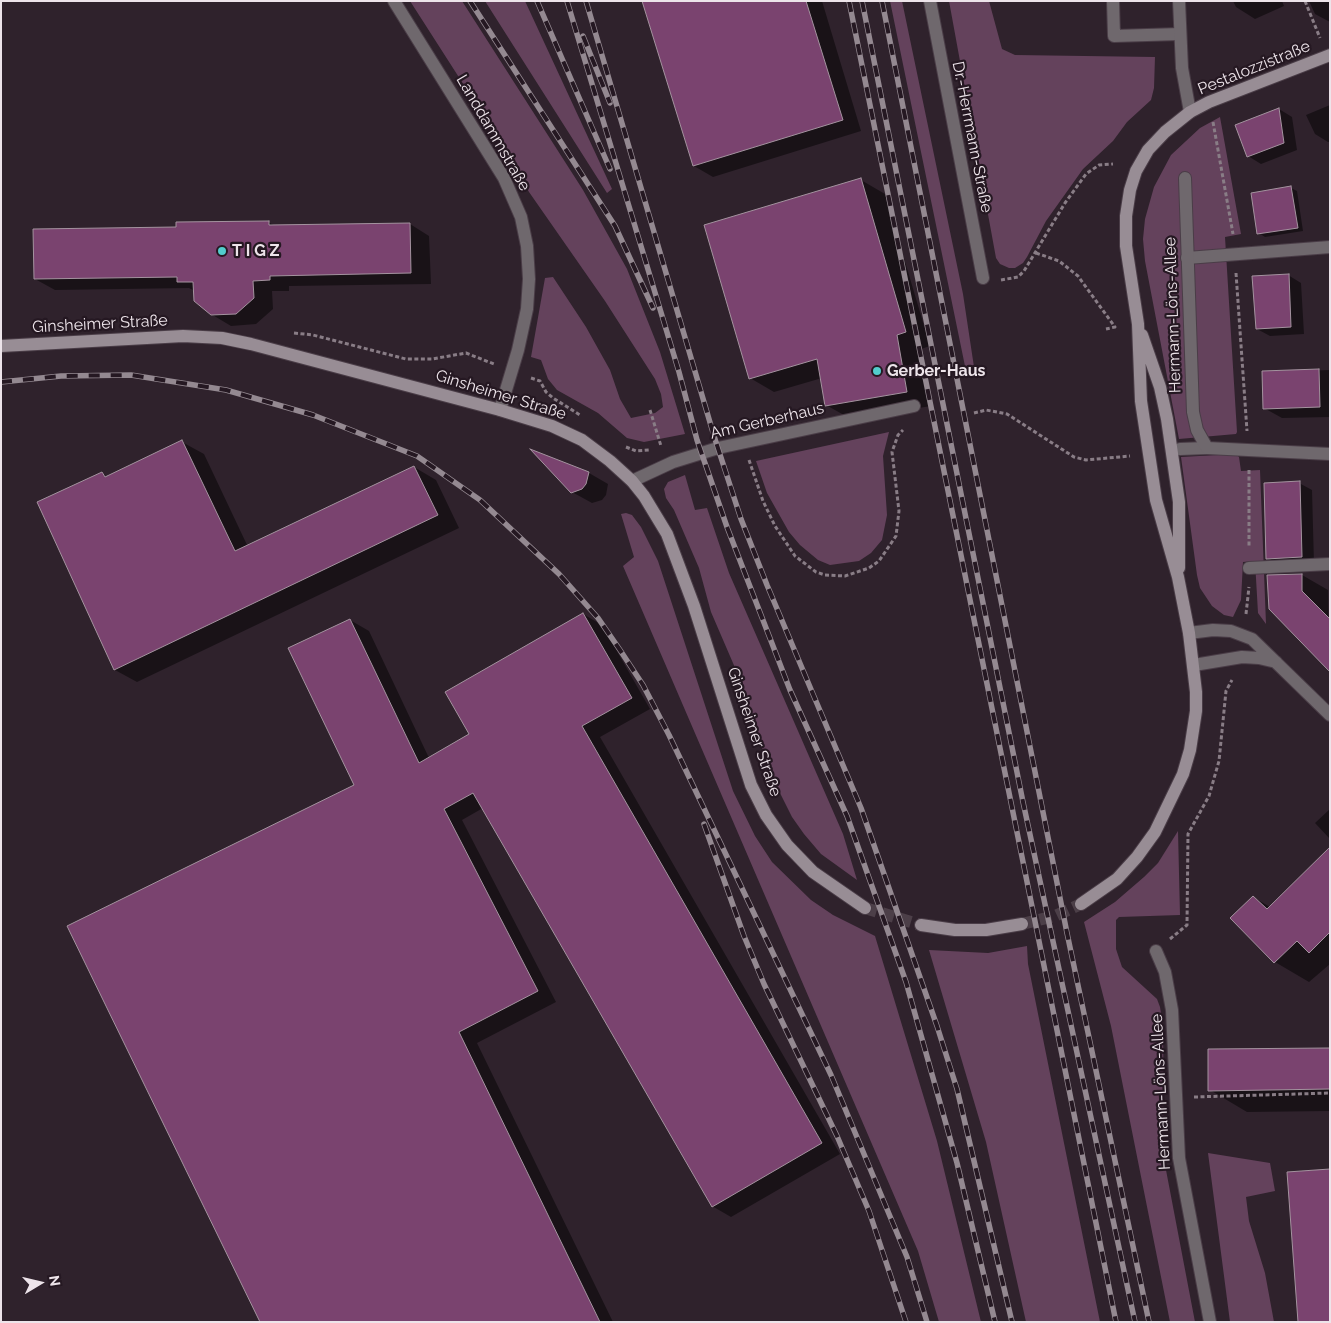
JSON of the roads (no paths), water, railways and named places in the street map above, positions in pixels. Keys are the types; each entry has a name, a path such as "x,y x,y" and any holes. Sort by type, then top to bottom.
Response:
{"main road":[{"name":"Pestalozzistraße","path":"1138,324 1126,246 1126,216 1130,190 1136,171 1148,150 1165,132 1190,112 1209,102 1330,55"},
{"path":"1081,904 1117,879 1137,858 1155,832 1183,774 1194,727 1196,692 1194,665 1178,577 1162,527 1148,454 1141,401 1138,324"},
{"path":"1138,324 1160,387 1171,442 1179,502 1178,577"},
{"name":"Ginsheimer Straße","path":"1,346 183,336 222,338 500,410 572,434 610,461 632,481 658,517 679,561 751,785 766,815 787,845 813,872 866,908"},
{"path":"920,925 955,930 986,930 1022,924"}],"street":[{"name":"Landdammstraße","path":"394,1 504,178 520,217 527,246 529,279 526,309 518,350 500,410"},
{"name":"Dr.-Herrmann-Straße","path":"930,1 983,278"},
{"path":"1112,1 1114,36 1180,34"},
{"path":"1179,1 1184,81 1190,112"},
{"name":"Hermann-Löns-Allee","path":"1185,178 1193,412 1197,430 1207,448"},
{"path":"1187,258 1330,247"},
{"name":"Am Gerberhaus","path":"632,481 673,462 743,442 914,406"},
{"path":"1180,449 1207,448 1330,454"},
{"path":"1249,568 1330,564"},
{"path":"1189,633 1213,630 1242,634 1257,643 1330,715"},
{"path":"1194,665 1242,657 1276,662"},
{"name":"Hermann-Löns-Allee","path":"1156,951 1165,972 1172,1010 1179,1158 1210,1322"}],"tunnel":[{"path":"1022,924 1055,916 1081,904"},
{"path":"865,908 921,925"}],"railway":[{"path":"470,1 615,226 653,308"},
{"path":"537,1 610,169"},
{"path":"567,1 679,372 697,440 727,527 790,690 847,816 906,982 957,1163 995,1322"},
{"path":"586,1 714,436 741,519 861,808 937,1026 957,1089 1012,1322"},
{"path":"849,1 1116,1322"},
{"path":"862,1 1023,802 1135,1322"},
{"path":"882,1 1067,933 1149,1322"},
{"path":"583,36 610,103"},
{"path":"1,382 61,376 131,375 226,390 313,415 417,456 480,500 559,574 598,618 620,650 643,685 669,735 831,1075 907,1257 927,1322"},
{"path":"704,824 744,936 764,984 837,1136 869,1211 906,1322"}],"place":[{"name":"T I G Z","path":"222,251"},
{"name":"Gerber-Haus","path":"877,371"}]}
